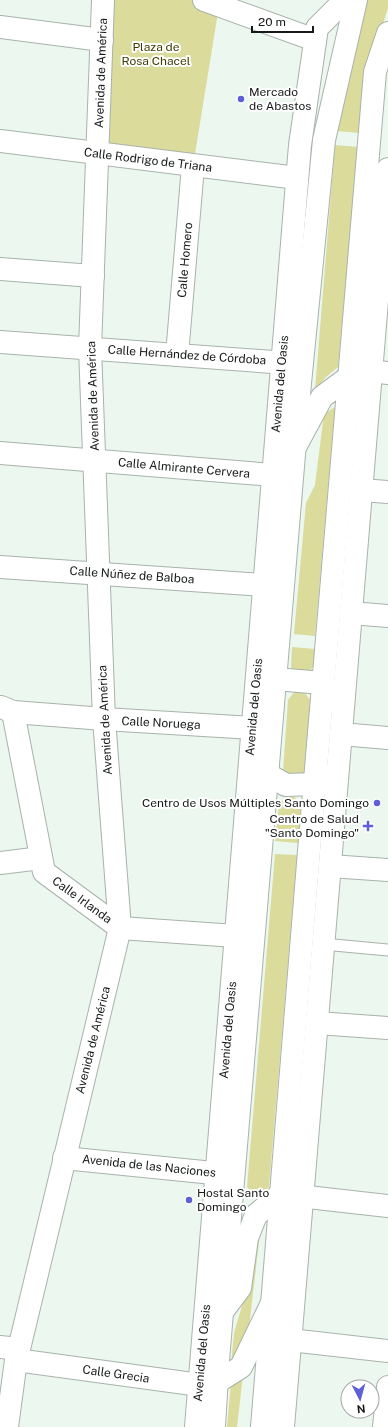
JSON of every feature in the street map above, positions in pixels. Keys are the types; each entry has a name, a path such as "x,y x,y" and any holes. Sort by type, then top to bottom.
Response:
{"street":[{"name":"Avenida de América","path":"7,1427 11,1352 64,1158 120,928 104,719 90,348 103,0"},
{"path":"204,0 315,40"},
{"name":"Avenida del Oasis","path":"214,1427 208,1383 225,1174 267,774 294,449 292,363 297,178 300,139 317,28 345,0"},
{"name":"Avenida del Oasis","path":"196,1427 208,1383 222,1312 225,1174 236,936 273,475 292,363 324,140 356,0"},
{"path":"0,27 102,40"},
{"path":"283,1427 290,1340 291,1195 314,784 375,72 388,33"},
{"name":"Calle Rodrigo de Triana","path":"0,142 297,178"},
{"name":"Calle Homero","path":"177,355 193,166"},
{"path":"262,1427 272,1304 291,1195 317,1023 361,490 380,372 388,170"},
{"path":"0,269 93,276"},
{"name":"Calle Hernández de Córdoba","path":"0,342 292,363"},
{"path":"294,449 322,397 349,378 380,372"},
{"name":"Calle Almirante Cervera","path":"0,453 273,475"},
{"path":"361,490 388,492"},
{"name":"Calle Núñez de Balboa","path":"0,566 264,585"},
{"path":"351,613 388,616"},
{"path":"255,695 275,679 323,683 343,708"},
{"name":"Calle Noruega","path":"7,709 104,719 253,728"},
{"name":"Calle Irlanda","path":"7,709 44,872 120,928 236,936"},
{"path":"341,734 388,738"},
{"path":"250,755 267,774 286,785 314,784 338,772"},
{"path":"0,863 41,858"},
{"path":"330,866 388,870"},
{"path":"317,1023 388,1028"},
{"name":"Avenida de las Naciones","path":"64,1158 225,1174"},
{"path":"222,1312 240,1288 247,1238 256,1215 291,1195 388,1206"},
{"path":"208,1383 241,1367 272,1304"},
{"path":"290,1340 388,1351"},
{"name":"Calle Grecia","path":"11,1352 208,1383"},
{"path":"384,1427 388,1387"}],"lane":[{"path":"323,944 388,950"}],"green space":[{"name":"Plaza de Rosa Chacel","path":"103,0 204,0 219,6 193,166 98,154"},
{"path":"366,0 388,0 388,8 369,68 360,133 336,131"},
{"path":"335,145 358,147 338,367 326,377 315,390"},
{"path":"335,407 315,636 294,634 306,503 315,485 324,414"},
{"path":"292,647 315,649 314,664 310,672 295,672 291,667"},
{"path":"300,690 305,693 310,700 304,773 300,779 283,772 288,700 295,691"},
{"path":"287,796 294,797 301,802 298,843 275,841 279,804"},
{"path":"275,854 297,855 269,1187 263,1194 255,1195 247,1187"},
{"path":"262,1216 247,1345 231,1364 234,1333 246,1292"},
{"path":"243,1375 237,1427 227,1427 231,1383"}],"place":[{"name":"Mercado de Abastos","path":"241,99"},
{"name":"Centro de Usos Múltiples Santo Domingo","path":"377,803"},
{"name":"Centro de Salud \"Santo Domingo\"","path":"368,826"},
{"name":"Hostal Santo Domingo","path":"189,1200"}]}
